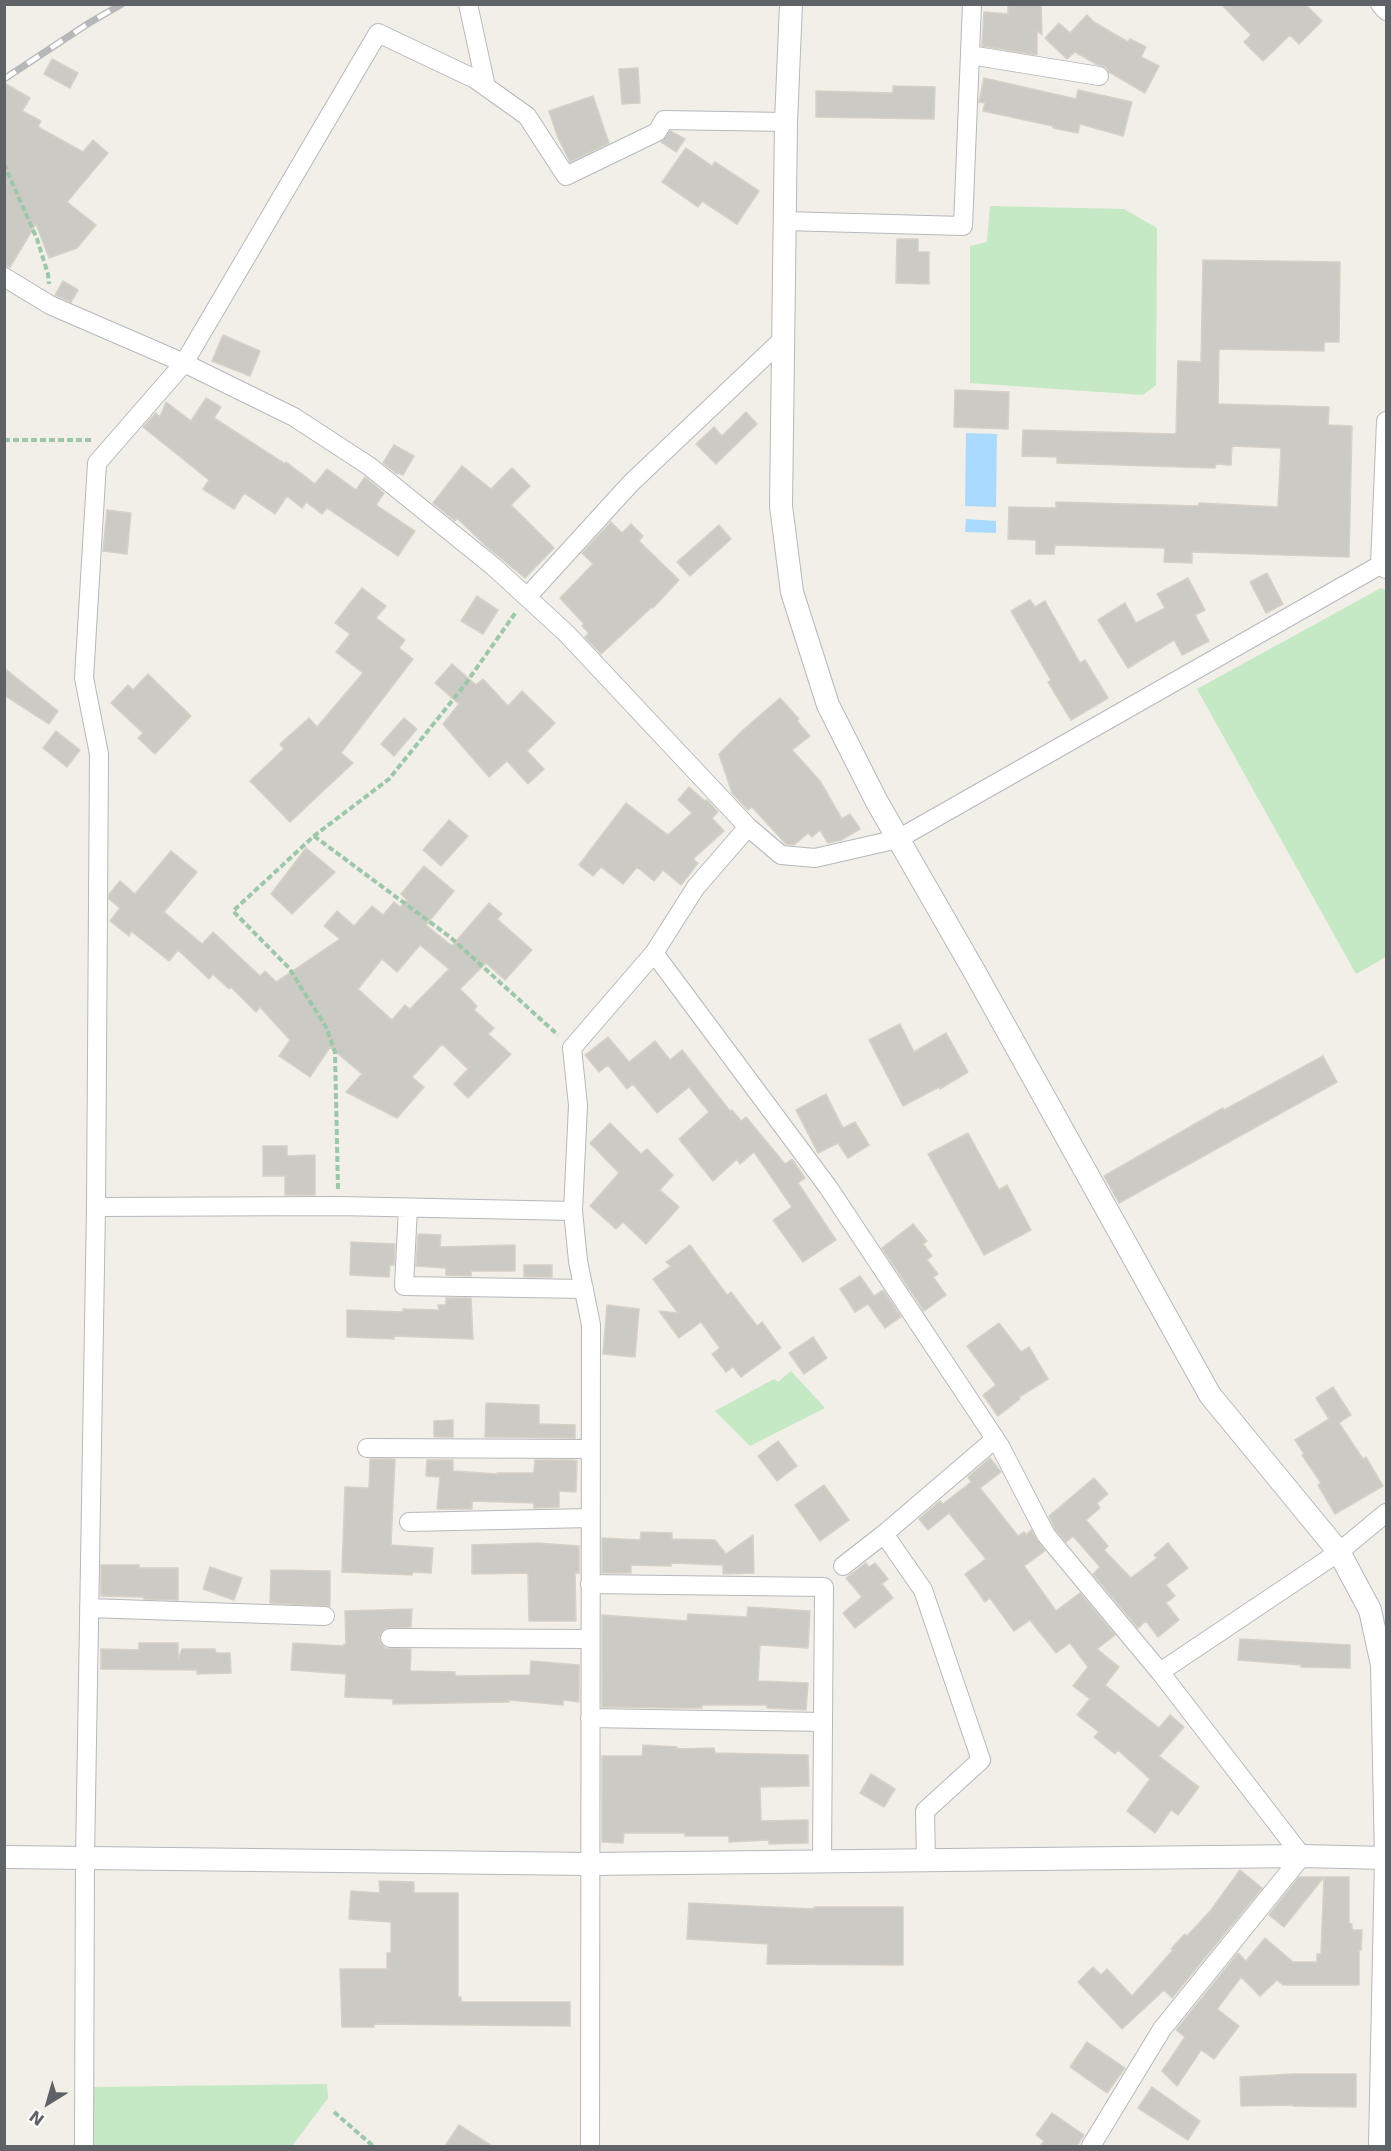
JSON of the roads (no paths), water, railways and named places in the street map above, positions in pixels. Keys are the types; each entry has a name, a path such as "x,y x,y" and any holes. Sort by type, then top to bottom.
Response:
{"street":[{"path":"468,4 486,87"},
{"path":"791,4 784,221 781,506 792,592 828,705 877,802 1209,1395 1339,1552 1370,1610 1382,1665 1386,1858 1380,2146"},
{"path":"784,221 963,226 972,4"},
{"path":"1380,4 1386,11"},
{"path":"84,2146 85,1859 96,1207 99,754 84,678 97,463 183,363 378,33 475,79 527,116 566,176 657,132 664,120 786,122"},
{"path":"970,55 1099,76"},
{"path":"4,277 50,305 183,363 294,417 369,466 494,567 566,633 748,827 782,855 815,858 898,839 1383,567 1386,421"},
{"path":"527,597 631,483 782,340"},
{"path":"590,2146 591,1325 573,1211 578,1105 572,1048 654,953 696,887 748,827"},
{"path":"654,953 828,1187 995,1438 1046,1535 1160,1672 1302,1856"},
{"path":"96,1207 338,1206 573,1211"},
{"path":"408,1208 404,1286 584,1289"},
{"path":"843,1566 884,1534 995,1438"},
{"path":"367,1448 590,1449"},
{"path":"1160,1672 1339,1552 1386,1513"},
{"path":"409,1522 590,1518"},
{"path":"884,1534 923,1590 981,1760 925,1811 926,1860"},
{"path":"590,1584 824,1587 822,1862"},
{"path":"89,1608 325,1616"},
{"path":"390,1638 590,1639"},
{"path":"590,1718 823,1722"},
{"path":"4,1857 590,1864 1302,1856 1386,1858"},
{"path":"1092,2146 1162,2029 1302,1856"}],"water":[{"path":"966,433 997,434 996,507 965,506"},
{"path":"966,519 996,521 996,533 965,532"}],"railway":[{"path":"4,79 122,4"}]}
